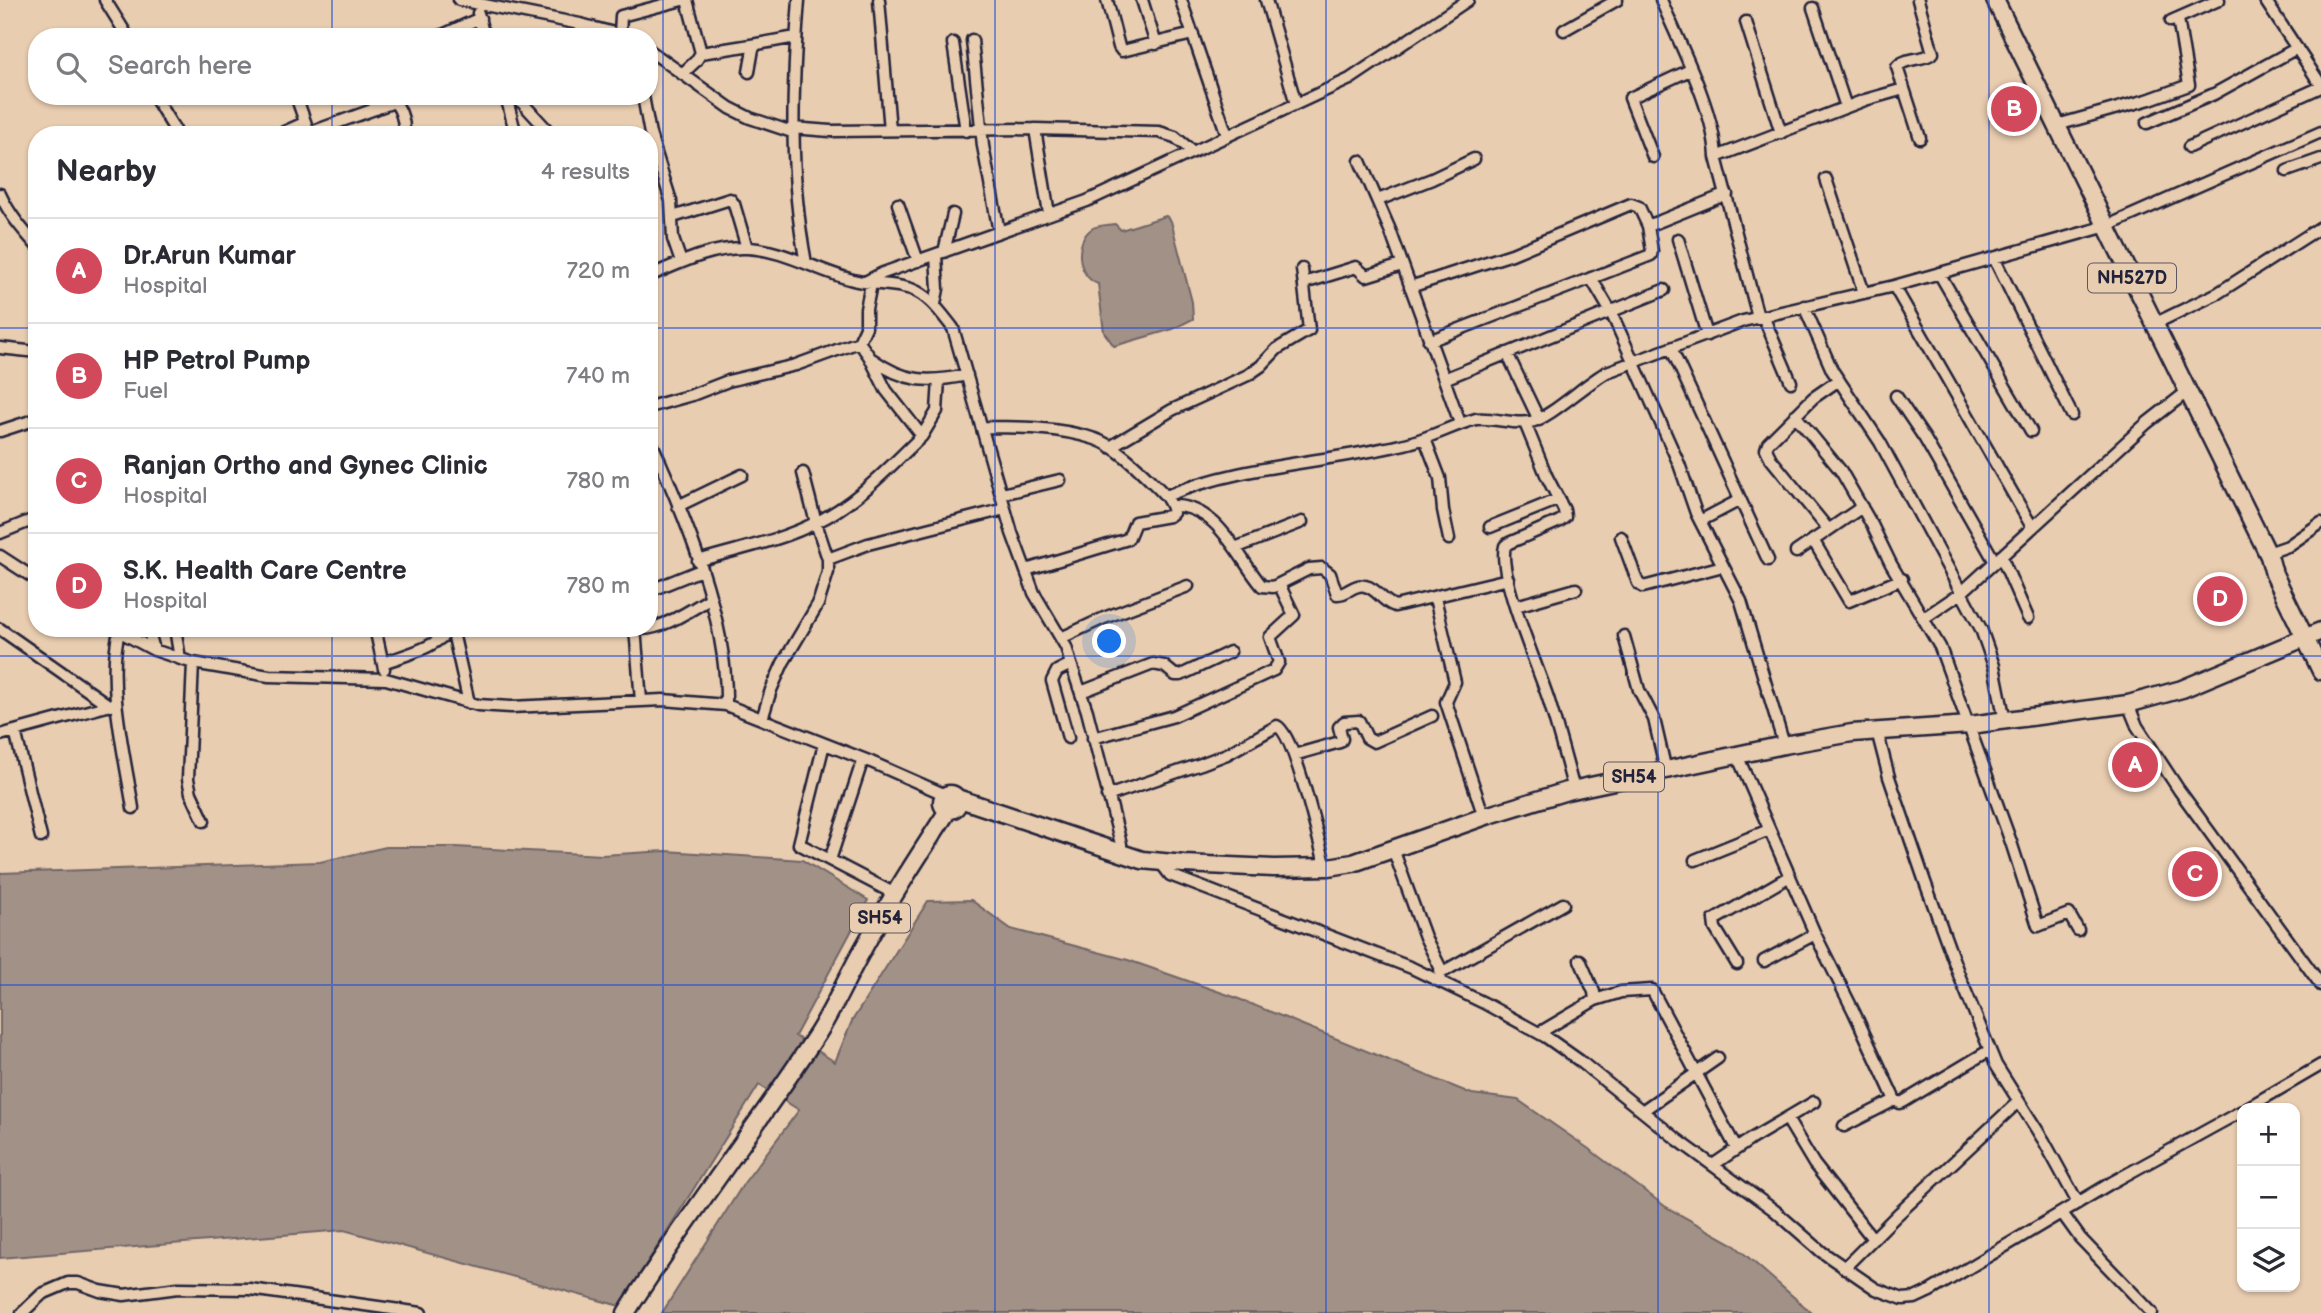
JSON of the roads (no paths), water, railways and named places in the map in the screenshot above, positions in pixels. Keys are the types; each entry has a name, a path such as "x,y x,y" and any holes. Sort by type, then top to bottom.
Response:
{"main road":[{"name":"NH527D","path":"1995,0 2269,554 2274,574 2316,638 2321,671"},
{"name":"SH54","path":"626,1313 667,1249 820,1031 863,948 951,801 1121,854 1160,862 1274,868 1325,867 1353,863 1484,817 1574,790 1784,745 1877,731 1969,725 2128,704 2182,689 2316,638"}],"street":[{"path":"105,0 122,28"},
{"path":"458,0 480,2 593,28"},
{"path":"623,28 621,16 684,0 701,53"},
{"path":"799,0 792,130 798,220 806,263"},
{"path":"879,0 890,130"},
{"path":"1107,0 1121,50 1124,52 1193,34"},
{"path":"1142,0 1156,44"},
{"path":"1181,0 1227,135"},
{"path":"1266,0 1296,104"},
{"path":"868,283 883,273 1087,201 1350,79 1454,4 1468,0"},
{"path":"1564,30 1617,0"},
{"path":"1661,0 1710,123 1716,157 1761,316 1791,382"},
{"path":"1918,0 1933,51 1928,56 1898,65 1920,138"},
{"path":"2057,125 2189,85 2175,20 2220,0"},
{"path":"2189,147 2321,86 2265,0"},
{"path":"480,2 483,28"},
{"path":"1813,8 1846,107"},
{"path":"458,28 480,18"},
{"path":"1746,22 1781,132"},
{"path":"682,74 701,53 796,37"},
{"path":"972,40 982,130 999,232"},
{"path":"953,43 966,131"},
{"path":"749,72 753,49 757,44"},
{"path":"2147,123 2214,94 2297,48"},
{"path":"658,57 730,108 750,118 792,130 1035,129 1159,132 1174,137 1192,151"},
{"path":"1653,157 1630,98 1690,69"},
{"path":"1716,157 1846,107 1904,89"},
{"path":"160,105 172,126"},
{"path":"299,105 305,126"},
{"path":"375,105 376,109"},
{"path":"332,126 389,105"},
{"path":"397,105 404,126"},
{"path":"508,105 514,126"},
{"path":"524,105 544,126"},
{"path":"645,105 649,126"},
{"path":"297,126 304,123"},
{"path":"1035,129 1049,214"},
{"path":"1166,496 1225,477 1378,450 1424,439 1460,423 1487,418 1525,423 1539,420 1595,379 1633,361 1743,321 1894,286 2107,226 2321,132"},
{"path":"1378,200 1474,159"},
{"path":"2287,171 2321,159"},
{"path":"658,160 671,201 673,239 681,262"},
{"path":"1360,161 1378,200 1460,423"},
{"path":"1826,179 1864,293"},
{"path":"0,194 6,208 28,236"},
{"path":"1648,226 1727,194"},
{"path":"673,216 730,199 734,204 747,248"},
{"path":"898,204 918,261"},
{"path":"1410,287 1512,254 1631,204 1639,207 1648,226 1652,254 1429,341"},
{"path":"935,304 939,289 940,253 953,214"},
{"path":"2154,324 2218,293 2321,227"},
{"path":"1678,239 1707,335"},
{"path":"658,272 718,250 747,248 868,283 910,289 935,304 953,328 1005,509 1034,593 1061,638 1072,664 1121,844 1121,854"},
{"path":"1994,258 2072,415"},
{"path":"1304,283 1356,267 1367,276 1402,265"},
{"path":"1110,447 1172,410 1248,375 1277,349 1309,330 1302,269"},
{"path":"1939,273 2031,431"},
{"path":"1591,278 1611,312 1679,464 1700,521 1741,601 1784,745"},
{"path":"658,404 728,381 796,365 859,342 866,327 868,283"},
{"path":"1894,286 2032,527"},
{"path":"1444,379 1664,290"},
{"path":"1804,306 1827,359 1880,442 1977,620 1989,649 2005,721"},
{"path":"859,342 886,390 922,436"},
{"path":"0,348 28,351"},
{"path":"1671,348 1768,561"},
{"path":"1507,353 1539,420"},
{"path":"869,356 897,374 919,380 939,380 967,374"},
{"path":"658,587 700,566 816,523 851,501 922,436 937,411 939,380"},
{"path":"1828,529 1766,451 1768,443 1795,415 1839,380"},
{"path":"1924,618 1961,593 2147,423 2188,391"},
{"path":"1896,396 1998,559 2028,618"},
{"path":"1795,415 1841,471 1951,671 2038,926 2069,914 2078,930"},
{"path":"0,431 28,422"},
{"path":"1525,423 1565,514 1563,519 1505,546 1503,554 1516,606 1549,700 1574,790"},
{"path":"982,427 1057,431 1097,440 1110,447 1148,478 1172,506 1169,516 1135,522 1128,539 1026,570"},
{"path":"1424,439 1440,478 1449,540"},
{"path":"658,458 711,598 723,662 726,705"},
{"path":"762,719 783,663 818,604 827,580 828,559 803,473"},
{"path":"678,506 742,475"},
{"path":"1002,494 1060,480"},
{"path":"1490,527 1559,499"},
{"path":"1700,521 1740,500"},
{"path":"1172,506 1192,507 1201,511 1235,548 1262,586 1273,587 1317,567 1331,574 1337,594 1342,595 1364,585 1387,604 1395,606 1508,579"},
{"path":"1796,552 1862,506"},
{"path":"828,559 868,544 1005,509"},
{"path":"0,533 28,522"},
{"path":"1235,548 1302,522"},
{"path":"2269,554 2288,546 2321,523"},
{"path":"1621,537 1638,583 1643,587 1723,566"},
{"path":"1813,540 1849,601 1902,579"},
{"path":"0,556 28,574"},
{"path":"1093,737 1174,716 1275,670 1279,662 1270,637 1294,615 1279,584"},
{"path":"1061,638 1104,618 1188,586"},
{"path":"1516,606 1576,589"},
{"path":"658,625 711,598"},
{"path":"1435,598 1455,682 1446,702 1484,817"},
{"path":"0,629 113,705"},
{"path":"1624,636 1639,690 1654,719 1665,771"},
{"path":"116,637 113,705 133,808"},
{"path":"129,637 153,650 193,663 269,676 386,679 478,705 511,707 663,700 726,705 863,759 951,801"},
{"path":"150,637 153,650"},
{"path":"176,637 180,659"},
{"path":"377,637 386,679"},
{"path":"383,663 443,637"},
{"path":"453,637 469,703"},
{"path":"636,637 640,701"},
{"path":"1081,692 1153,664 1164,666 1175,675 1181,675 1230,652"},
{"path":"193,663 188,779 191,793 204,821"},
{"path":"1068,738 1052,681 1057,671 1072,664"},
{"path":"2128,704 2137,726 2186,799 2321,985"},
{"path":"0,735 113,705"},
{"path":"1294,755 1340,742 1342,739 1339,727 1344,722 1359,720 1367,738 1374,742 1432,716"},
{"path":"1107,796 1214,759 1277,726 1288,737 1325,867"},
{"path":"15,731 41,838"},
{"path":"1877,731 1889,777 1925,882 1996,1065 2044,1141 2078,1203"},
{"path":"824,744 799,844 895,894"},
{"path":"1737,755 1815,934 1895,1100 1903,1102 1990,1050"},
{"path":"830,860 863,759"},
{"path":"1695,860 1769,830"},
{"path":"1393,849 1441,977"},
{"path":"1160,862 1170,875 1441,977 1539,1033 1580,1061 1774,1210 1844,1268 1891,1297 1915,1298 1930,1292 2111,1183 2237,1114"},
{"path":"1737,964 1715,928 1714,920 1790,876"},
{"path":"1441,977 1563,904"},
{"path":"1763,961 1815,934"},
{"path":"1580,961 1595,1000"},
{"path":"1539,1033 1595,1000 1621,992 1652,990 1736,1148"},
{"path":"1642,1111 1718,1058"},
{"path":"2256,1103 2321,1065"},
{"path":"1844,1126 1895,1100"},
{"path":"1713,1165 1736,1148 1814,1102"},
{"path":"1844,1268 2018,1102"},
{"path":"1787,1119 1814,1164 1873,1239"},
{"path":"2062,1213 2080,1238 2152,1313"},
{"path":"22,1313 42,1294 68,1283 124,1295 178,1289 250,1289 421,1313"}],"place":[{"name":"HP Petrol Pump","path":"2014,109"},
{"name":"S.K. Health Care Centre","path":"2220,599"},
{"name":"Dr.Arun Kumar","path":"2135,765"},
{"name":"Ranjan Ortho and Gynec Clinic","path":"2195,874"}]}
